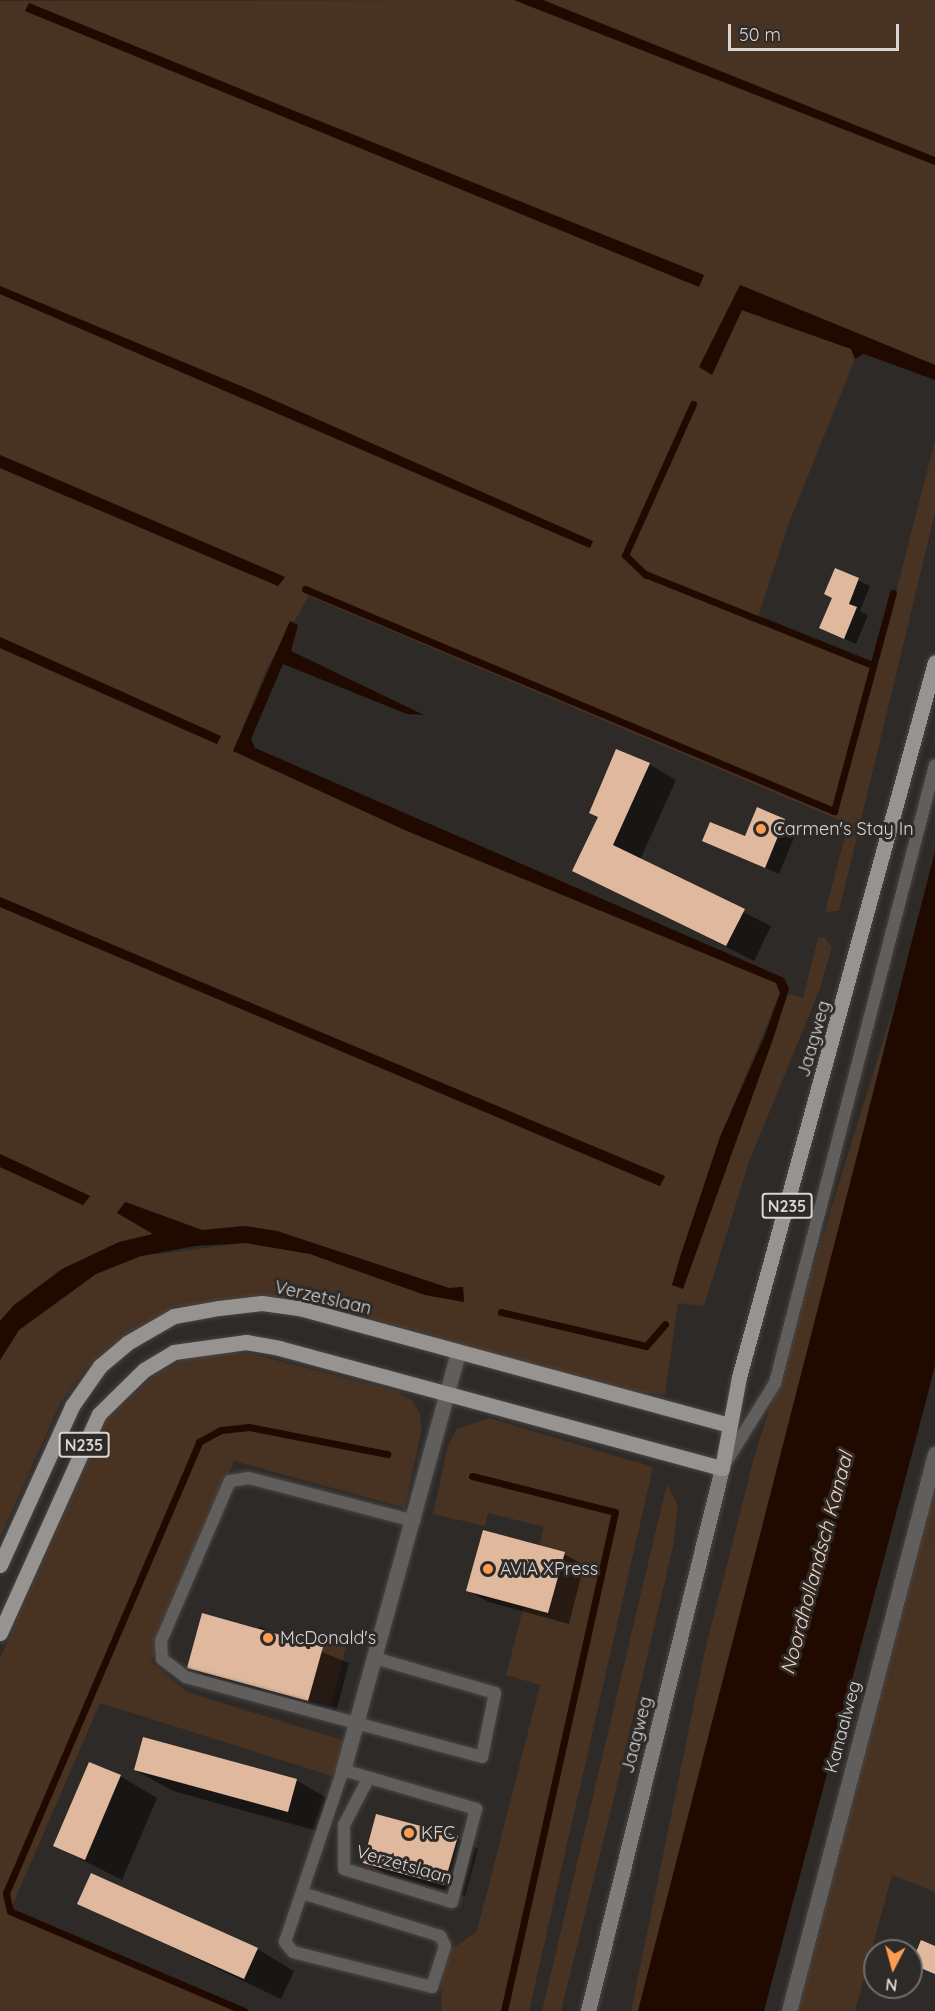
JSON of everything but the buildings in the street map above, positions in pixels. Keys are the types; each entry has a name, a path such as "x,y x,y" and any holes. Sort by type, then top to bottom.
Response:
{"main road":[{"name":"Jaagweg","path":"588,2011 722,1468 729,1425 935,662"},
{"name":"Verzetslaan","path":"0,1565 72,1406 100,1366 127,1343 174,1316 262,1303 729,1425"},
{"name":"N235","path":"0,1633 99,1414 144,1370 174,1352 246,1342 722,1468"}],"street":[{"path":"343,1770 360,1724 378,1659 458,1353"},
{"name":"Kanaalweg","path":"789,2011 935,1454"}],"lane":[{"name":"Jaagweg","path":"722,1468 752,1415 775,1383 935,765"},
{"path":"729,1425 752,1415"},
{"path":"378,1659 495,1693 482,1756 186,1677 162,1659 161,1641 230,1481 249,1478 414,1521"},
{"path":"302,1893 440,1936 445,1946 432,1987 293,1952 285,1935 302,1893 343,1770"},
{"name":"Verzetslaan","path":"343,1770 476,1809 453,1902 344,1869 344,1825 368,1779"}],"shaded area":[{"path":"514,0 935,165 935,365 740,285 712,374 741,310 851,349 855,359 789,523 758,617 876,669 935,440 935,513 839,911 825,912 847,829 837,819 309,596 267,668 233,751 407,831 776,983 780,993 720,1137 672,1285 683,1288 788,994 803,998 818,938 824,937 832,947 819,991 749,1162 704,1306 678,1303 665,1395 621,1390 320,1304 260,1297 173,1307 108,1348 86,1369 60,1404 0,1538 0,1360 19,1330 96,1274 141,1256 246,1243 310,1254 425,1295 464,1301 463,1287 449,1288 277,1231 245,1226 202,1230 126,1202 118,1213 153,1234 119,1242 14,1305 0,1321 0,1167 83,1205 90,1196 0,1154 0,907 659,1186 665,1177 0,897 0,648 216,744 220,736 0,637 0,468 278,586 285,577 0,455 0,294 589,548 593,541 0,286 0,1","holes":["29,3 704,276 699,286 25,11"]},
{"path":"543,0 935,0 935,157 609,29"},
{"path":"896,999 789,1438 638,2011 631,2011 704,1655 753,1461"},
{"path":"223,1352 251,1354 396,1391 412,1400 420,1414 422,1429 405,1508 234,1461 151,1662 187,1692 345,1741 335,1777 100,1703 10,1911 234,2011 0,2011 0,1658 106,1420 158,1372 189,1358"},
{"path":"489,1418 653,1467 529,2011 441,2011 442,1956 477,1931 540,1685 506,1675 544,1527 488,1513 485,1526 433,1514 448,1445 457,1429"},
{"path":"935,1478 935,1892 892,1875 875,1939 863,1939 863,1982 855,2011 782,2011"},
{"path":"667,1483 678,1506 673,1547 613,1802 561,2011 542,2011"},
{"path":"308,1637 346,1647 331,1705 293,1695"}],"water":[{"path":"514,0 543,0 935,157 935,165"},
{"path":"29,3 704,275 699,287 25,11"},
{"path":"740,285 935,365 935,380 864,354 855,359 851,349 742,310 712,375 699,367"},
{"path":"0,286 260,394 593,541 590,548 0,294"},
{"path":"0,455 285,577 278,586 0,468"},
{"path":"290,621 298,625 291,651 424,715 407,714 283,664 251,739 255,748 784,978 789,989 773,1039 683,1289 672,1285 680,1257 720,1137 765,1035 780,993 776,983 407,831 233,751"},
{"path":"0,637 221,736 217,744 0,648"},
{"name":"Noordhollandsch Kanaal","path":"935,851 935,1366 764,2011 638,2011"},
{"path":"0,897 665,1176 660,1186 0,907"},
{"path":"0,1154 90,1196 83,1205 0,1167"},
{"path":"125,1202 202,1230 245,1226 277,1231 449,1288 463,1287 464,1302 425,1295 310,1254 246,1243 195,1246 141,1256 96,1274 19,1330 0,1360 0,1321 14,1305 62,1269 119,1242 153,1234 117,1213"}],"waterway":[{"path":"693,404 625,555 645,574 873,665"},
{"path":"305,589 834,811 893,593"},
{"path":"501,1312 646,1346 665,1324"},
{"path":"244,2011 10,1911 6,1893 199,1442 221,1430 249,1427 387,1454"},
{"path":"472,1476 615,1512 504,2011"}],"place":[{"name":"Carmen's Stay In","path":"761,829"},
{"name":"AVIA XPress","path":"488,1569"},
{"name":"McDonald's","path":"268,1638"},
{"name":"KFC","path":"409,1833"}]}
